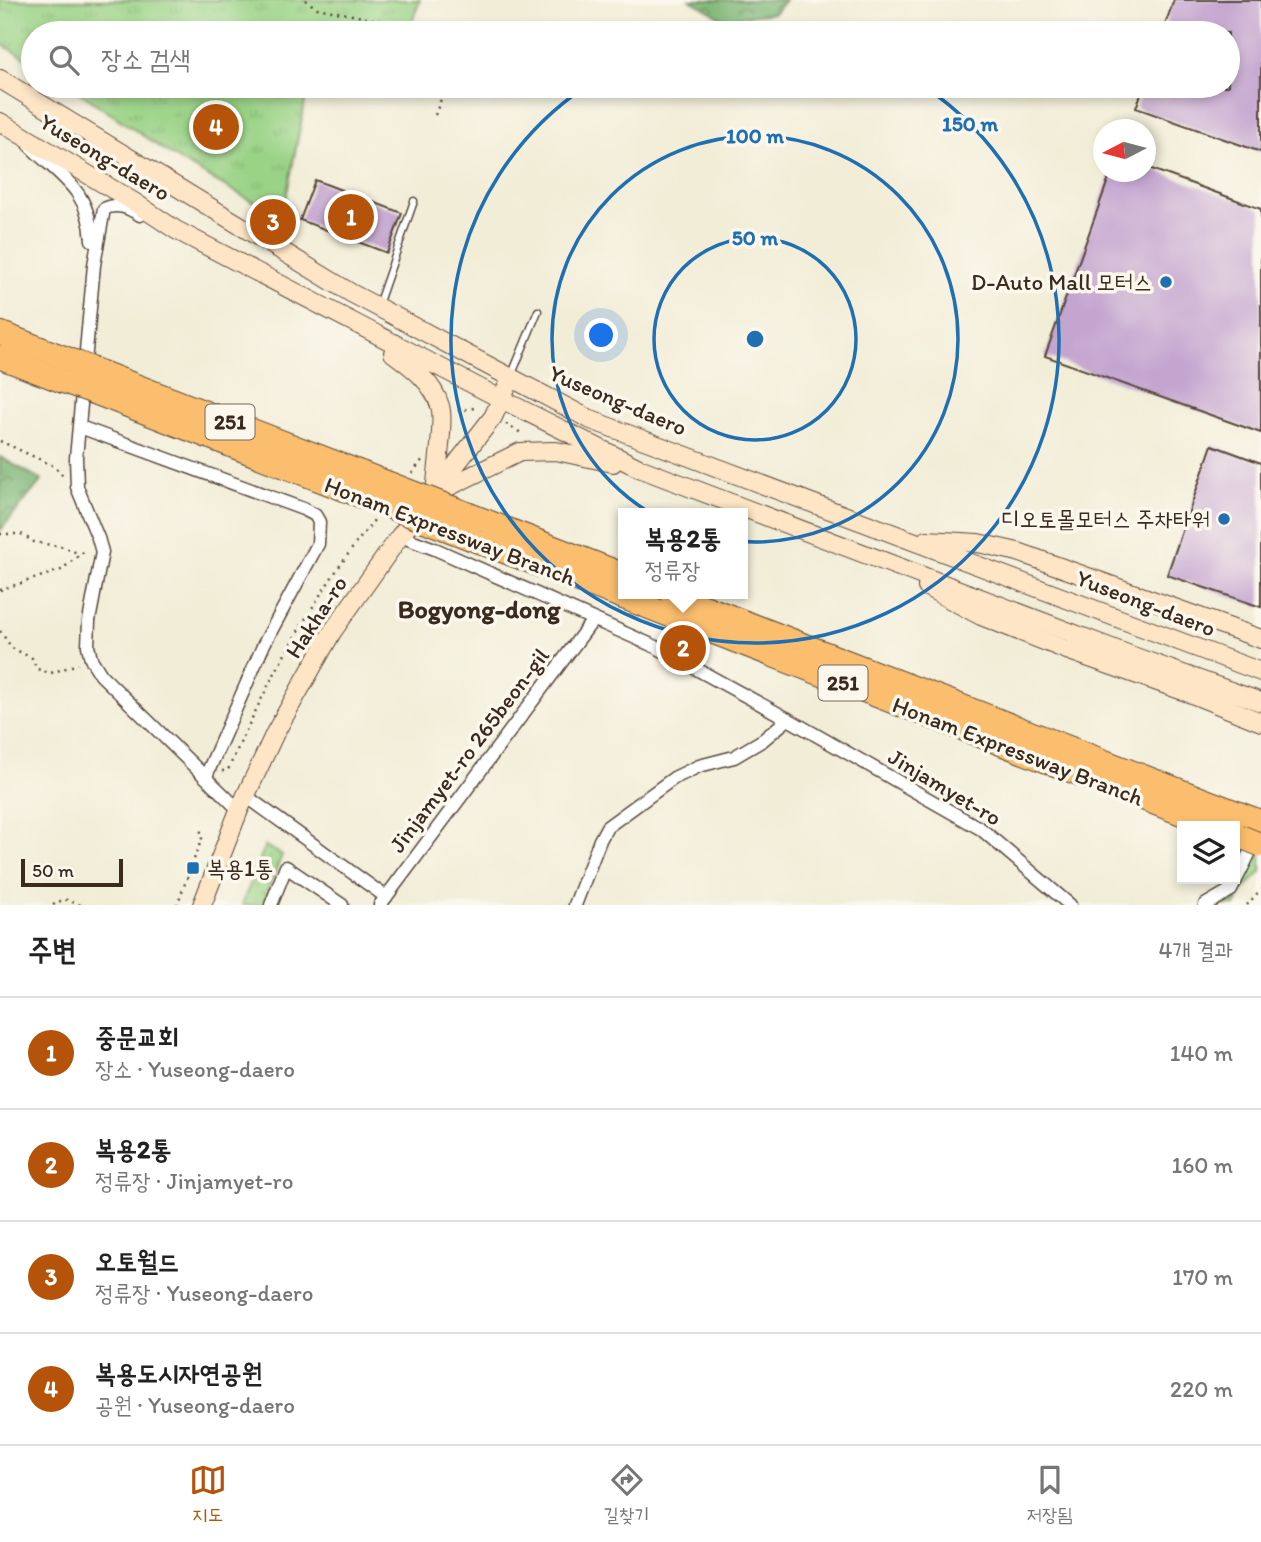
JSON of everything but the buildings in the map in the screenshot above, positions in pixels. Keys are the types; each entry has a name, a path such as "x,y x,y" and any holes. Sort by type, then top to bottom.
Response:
{"highway":[{"name":"Honam Expressway Branch","path":"0,333 65,370 618,586"},
{"name":"Honam Expressway Branch","path":"0,356 65,370"},
{"name":"Honam Expressway Branch","path":"479,530 618,573"},
{"name":"Honam Expressway Branch","path":"650,599 1202,821"},
{"name":"Honam Expressway Branch","path":"684,599 1249,828 1261,845"}],"street":[{"name":"Yuseong-daero","path":"0,79 21,92"},
{"name":"Yuseong-daero","path":"31,98 212,210 377,307 591,420 1261,672"},
{"name":"Yuseong-daero","path":"7,126 176,230 350,322 639,468 745,508"},
{"path":"7,126 73,185 83,200 91,220 94,265"},
{"path":"176,230 149,221 130,209 111,205 104,209 100,223 79,427 76,487 102,552 89,621 88,646 91,659 101,675 242,803 383,901"},
{"path":"350,322 419,373 441,407 435,494"},
{"name":"Hakha-ro","path":"202,905 242,803 275,733 332,632 400,536 492,417 511,379"},
{"path":"79,427 303,509 315,516 319,522 318,544 264,644 212,774"},
{"path":"435,494 520,452 556,451 639,468"},
{"name":"Yuseong-daero","path":"748,509 1261,702"},
{"name":"Jinjamyet-ro","path":"400,536 656,647 788,719 981,829 1070,905"},
{"path":"909,539 978,543 1018,552 1261,639"},
{"path":"872,556 981,616 1261,722"},
{"name":"Jinjamyet-ro 265beon-gil","path":"383,901 593,620"},
{"path":"575,905 607,827 674,778 699,766 734,757 763,740 788,719"},
{"path":"1205,905 1231,890 1249,828"},
{"path":"271,905 286,867 342,905"}],"lane":[{"path":"377,307 414,201"},
{"path":"511,379 538,310"}],"path":[{"path":"305,0 317,8 382,21"},
{"path":"435,116 442,98"},
{"path":"448,414 474,408"},
{"path":"514,428 523,434"},
{"path":"0,441 54,466 76,487"},
{"path":"407,480 429,451"},
{"path":"212,774 228,769 292,643 327,583 381,511"},
{"path":"0,534 21,534 34,542 63,547 81,555"},
{"path":"0,590 61,570 98,538"},
{"path":"0,631 12,648 32,658 37,669 51,673 77,666 88,646"},
{"path":"177,905 202,838 200,827"},
{"path":"1247,905 1261,889"},
{"path":"53,905 64,899 81,905"}],"green space":[{"path":"0,0 420,0 412,21 21,21 21,56 0,43"},
{"path":"690,0 785,0 774,13 724,19"},
{"path":"88,98 306,98 282,218 182,162"},
{"path":"0,457 42,480 0,531"},
{"path":"265,846 282,855 262,905 242,905"},
{"path":"1258,851 1261,852 1261,872 1242,891 1236,905 1215,905 1232,884 1240,884 1240,874"}],"place":[{"name":"복용도시자연공원","path":"216,127"},
{"name":"중문교회","path":"351,217"},
{"name":"오토월드","path":"273,222"},
{"name":"D-Auto Mall 모터스","path":"1166,282"},
{"name":"디오토몰모터스 주차타워","path":"1224,519"},
{"name":"복용2통","path":"683,648"},
{"name":"복용1통","path":"193,868"}],"district":[{"name":"Bogyong-dong","path":"479,609"}]}
